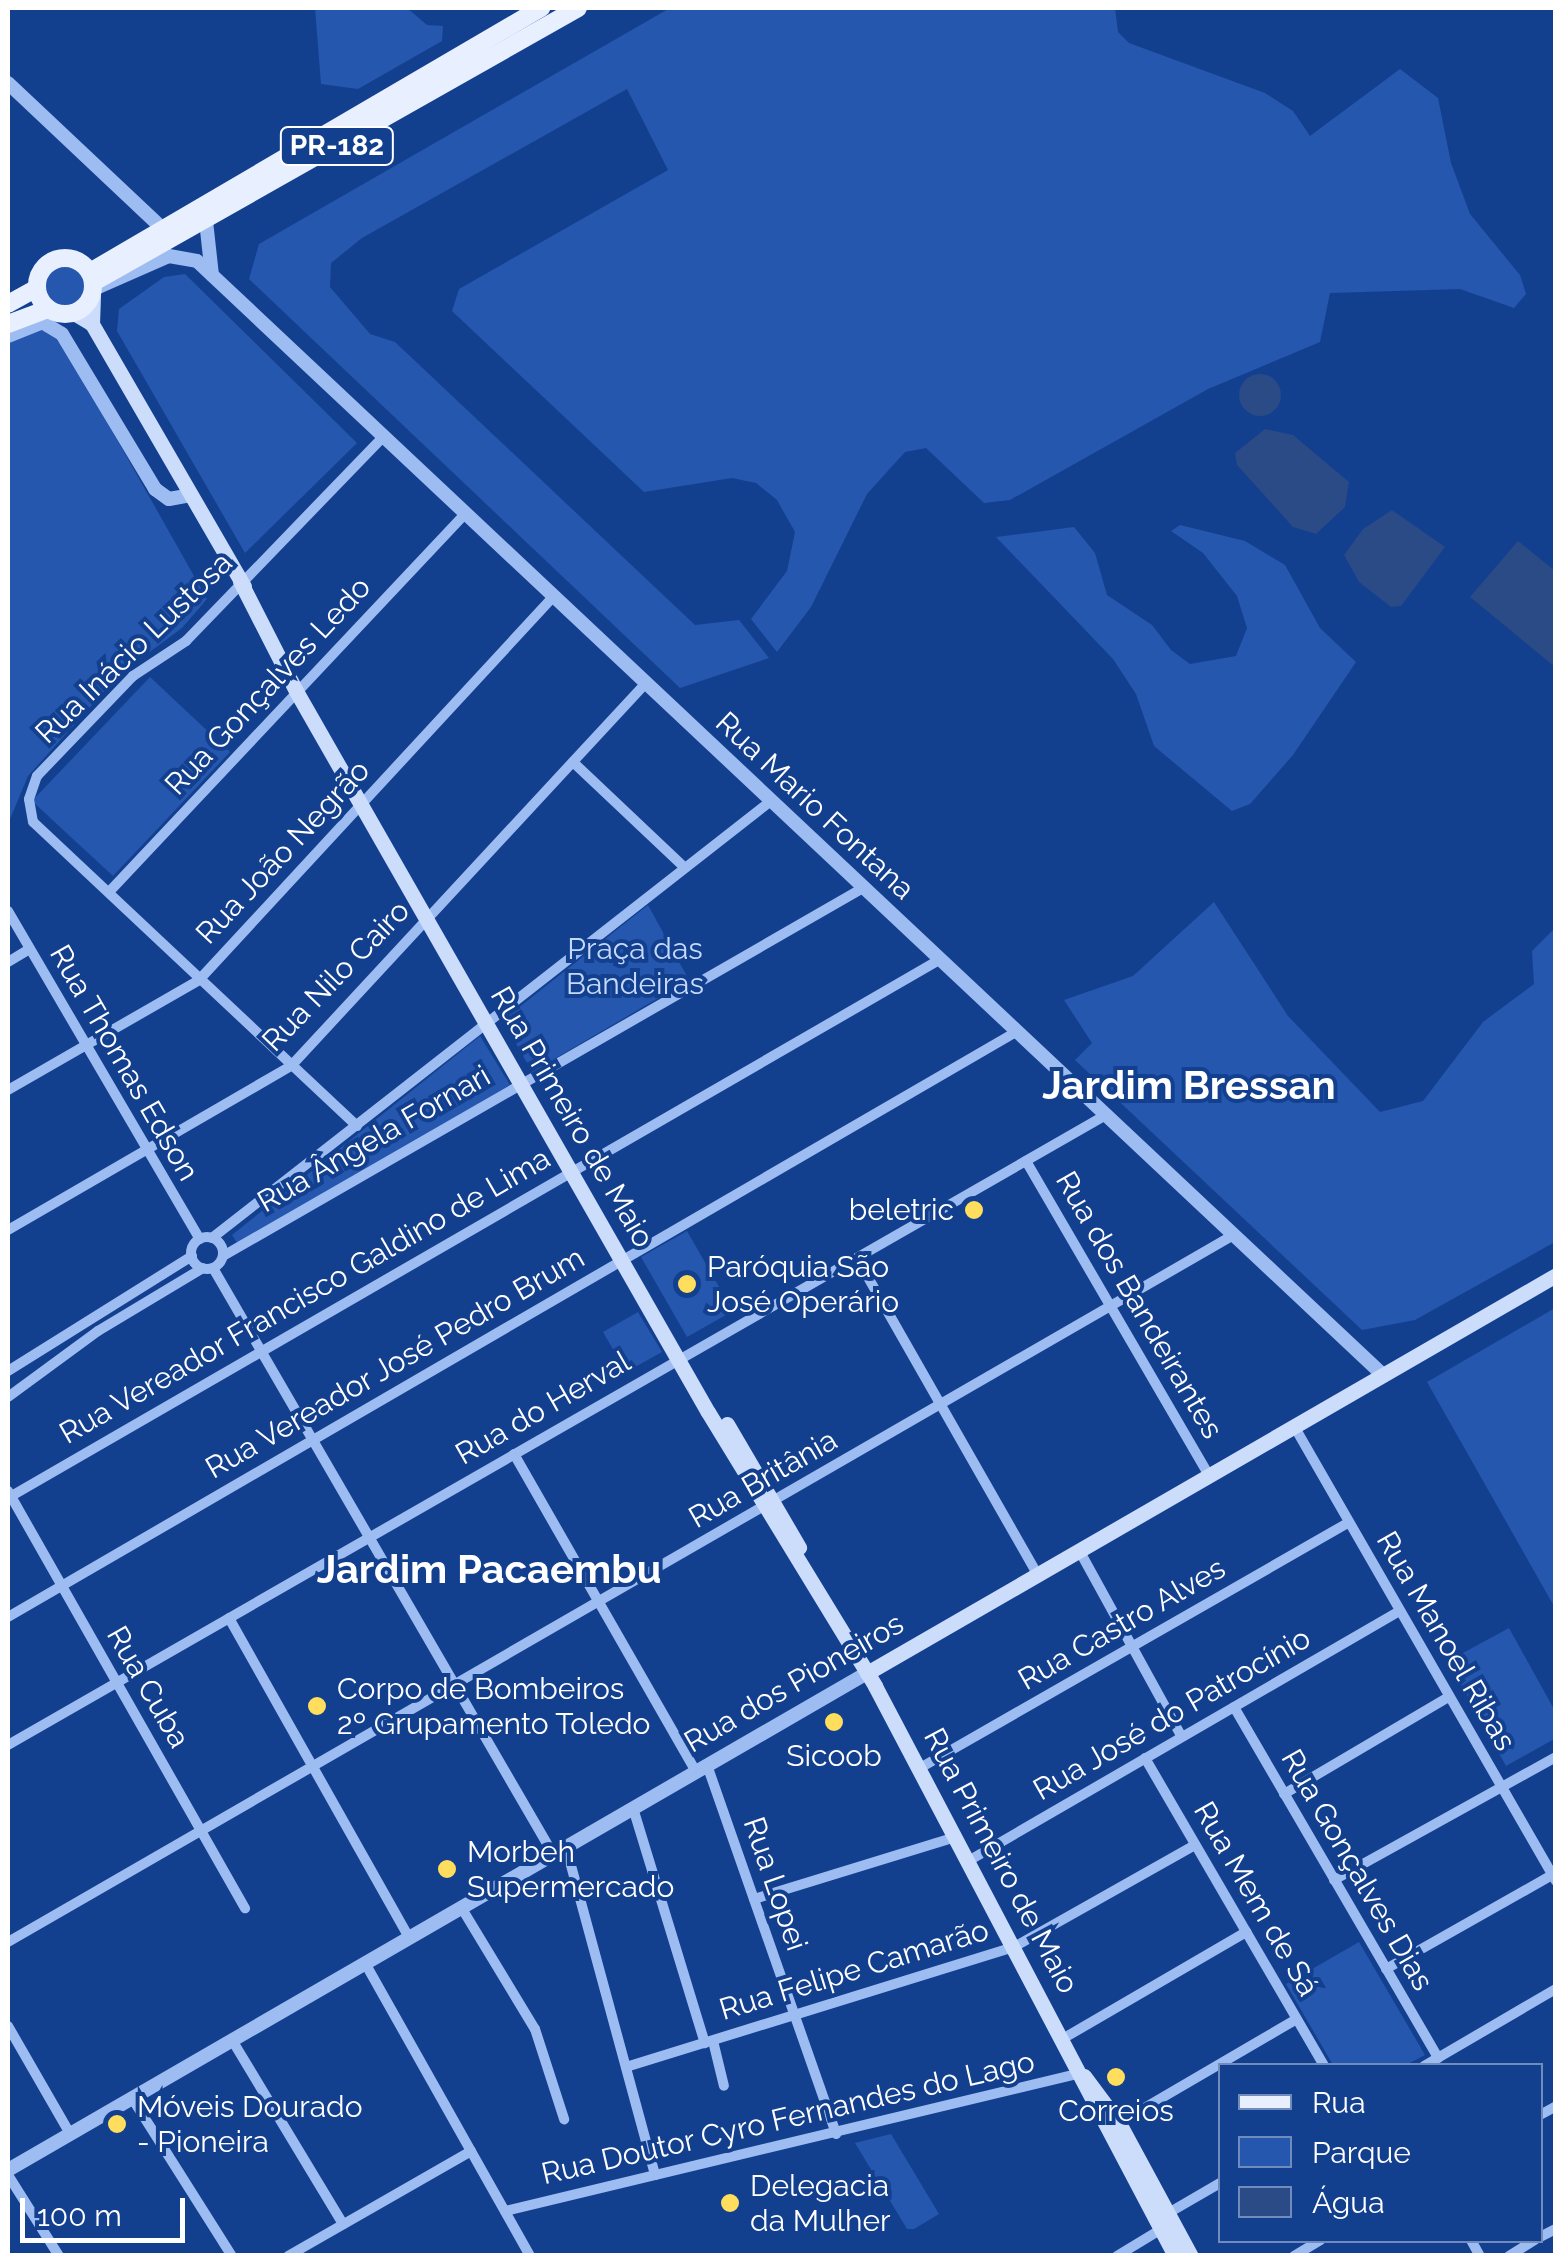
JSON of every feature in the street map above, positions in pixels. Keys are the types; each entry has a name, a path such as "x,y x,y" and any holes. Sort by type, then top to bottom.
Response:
{"main road":[{"name":"PR-182","path":"92,284 206,221 257,182 541,8"},
{"name":"PR-182","path":"74,313 92,284 162,228 257,182 578,8"},
{"path":"8,304 36,288 52,261 73,259 92,284 92,324"},
{"path":"36,288 48,309"},
{"path":"8,324 48,309 74,313"},
{"name":"Rua Primeiro de Maio","path":"74,313 92,324 867,1673 1114,2126 1164,2222 1175,2256"},
{"name":"Rua dos Pioneiros","path":"867,1673 1556,1275"},
{"name":"Rua Primeiro de Maio","path":"1164,2222 1191,2256"}],"street":[{"path":"8,83 162,228"},
{"path":"206,221 212,275"},
{"name":"Rua Mario Fontana","path":"92,284 182,254 212,275 1230,1237 1382,1374"},
{"path":"8,336 42,322 53,326 155,488 169,499 190,495"},
{"name":"Rua Inácio Lustosa","path":"109,892 33,822 29,798 37,776 133,676 186,640 384,437"},
{"name":"Rua Gonçalves Ledo","path":"109,892 465,514"},
{"name":"Rua João Negrão","path":"8,1090 199,980 554,597"},
{"name":"Rua Nilo Cairo","path":"8,1230 291,1066 644,686"},
{"path":"574,762 684,867"},
{"path":"8,1396 95,1326 192,1256 206,1238 357,1126 771,802"},
{"name":"Rua Ângela Fornari","path":"208,1268 863,888"},
{"path":"109,892 357,1126"},
{"name":"Rua Thomas Edson","path":"8,910 145,1151 223,1256"},
{"path":"8,962 28,950"},
{"name":"Rua Vereador Francisco Galdino de Lima","path":"8,1495 939,960"},
{"name":"Rua Vereador José Pedro Brum","path":"8,1618 1016,1032"},
{"name":"Rua do Herval","path":"8,1745 1104,1116"},
{"name":"Rua dos Bandeirantes","path":"1026,1160 1209,1475"},
{"name":"Rua Britânia","path":"8,1942 1230,1237"},
{"path":"192,1256 208,1268 260,1352 454,1686 559,1850 656,2175"},
{"path":"856,1258 1037,1574"},
{"path":"8,1371 208,1268"},
{"name":"Rua Manoel Ribas","path":"1294,1426 1554,1878"},
{"name":"Rua Lopei","path":"514,1454 599,1604 702,1768 754,1899 836,2134"},
{"name":"Rua Cuba","path":"8,1495 245,1908"},
{"name":"Rua Castro Alves","path":"920,1768 1348,1524"},
{"path":"1079,1550 1182,1737"},
{"name":"Rua José do Patrocínio","path":"970,1860 1399,1611"},
{"path":"229,1618 410,1937"},
{"name":"Rua dos Pioneiros","path":"8,2172 867,1673"},
{"path":"1284,1794 1449,1697"},
{"name":"Rua Gonçalves Dias","path":"1234,1707 1438,2058"},
{"path":"1334,1880 1556,1757"},
{"name":"Rua Mem de Sá","path":"1145,1758 1322,2063"},
{"path":"633,1808 724,2086"},
{"path":"754,1899 957,1836"},
{"name":"Rua Felipe Camarão","path":"626,2068 1014,1946 1195,1845"},
{"path":"1386,1969 1554,1878"},
{"path":"461,1907 535,2029 564,2119"},
{"path":"1064,2038 1246,1932"},
{"path":"364,1963 528,2252 513,2256"},
{"path":"1429,2063 1556,1989"},
{"path":"1222,2063 1297,2019"},
{"path":"8,2026 70,2134"},
{"path":"232,2040 343,2224"},
{"path":"1114,2126 1218,2065"},
{"name":"Rua Doutor Cyro Fernandes do Lago","path":"505,2211 1083,2074"},
{"path":"132,2098 232,2256"},
{"path":"288,2256 470,2150"},
{"path":"8,2172 58,2256"},
{"path":"1117,2256 1218,2184"},
{"path":"1294,2256 1316,2243"},
{"path":"1509,2256 1531,2243"}],"green space":[{"path":"315,8 407,8 427,25 443,26 442,41 358,89 321,84"},
{"path":"670,8 1115,8 1118,32 1129,43 1265,93 1293,111 1310,136 1400,69 1438,98 1451,163 1470,214 1520,275 1526,294 1514,308 1460,289 1330,293 1320,342 1208,389 1010,500 984,503 926,448 905,452 867,494 811,607 777,652 751,619 787,571 795,532 777,500 756,483 732,478 644,492 452,311 459,289 668,170 627,89 362,238 331,263 330,287 370,334 395,342 695,625 739,620 769,658 680,688 249,279 259,244"},
{"path":"66,266 80,272 86,286 80,300 66,306 52,300 46,286 52,272"},
{"path":"185,274 357,443 245,553 117,331 119,309 164,277"},
{"path":"39,329 52,333 71,358 207,599 182,628 120,674 28,776 8,824 8,340"},
{"path":"1180,525 1245,541 1285,565 1320,628 1356,662 1293,755 1250,804 1232,811 1154,746 1136,694 1113,659 996,537 1074,527 1095,553 1107,595 1152,625 1171,650 1190,664 1236,656 1247,628 1237,596 1203,553 1171,531"},
{"path":"150,677 230,752 113,876 32,801"},
{"path":"1214,902 1288,1016 1380,1112 1423,1101 1483,1022 1534,984 1532,951 1555,928 1555,1242 1415,1320 1362,1330 1075,1060 1092,1043 1064,1000 1133,976"},
{"name":"Praça das Bandeiras","path":"648,905 689,980 532,1072 503,1020"},
{"path":"480,1036 510,1085 239,1246 232,1235"},
{"path":"687,1231 733,1311 687,1337 641,1257"},
{"path":"1555,1308 1555,1608 1427,1382"},
{"path":"638,1312 662,1352 626,1372 603,1332"},
{"path":"1509,1628 1555,1711 1556,1738 1506,1766 1448,1661"},
{"path":"1359,1942 1425,2055 1410,2063 1332,2063 1286,1984"},
{"path":"891,2134 939,2214 914,2229 907,2229 855,2143"}],"water":[{"path":"1260,374 1275,380 1281,395 1275,410 1260,416 1245,410 1239,395 1245,380"},
{"path":"1265,429 1293,435 1349,482 1345,507 1316,534 1293,527 1237,465 1235,453"},
{"path":"1392,510 1445,547 1401,606 1391,607 1359,582 1344,555 1363,529"},
{"path":"1518,541 1555,571 1555,667 1470,597"}],"place":[{"name":"beletric","path":"974,1210"},
{"name":"Paróquia São José Operário","path":"687,1284"},
{"name":"Corpo de Bombeiros 2º Grupamento Toledo","path":"317,1706"},
{"name":"Sicoob","path":"834,1722"},
{"name":"Morbeh Supermercado","path":"447,1869"},
{"name":"Correios","path":"1116,2077"},
{"name":"Móveis Dourado - Pioneira","path":"117,2124"},
{"name":"Delegacia da Mulher","path":"730,2203"}],"district":[{"name":"Jardim Bressan","path":"1189,1085"},
{"name":"Jardim Pacaembu","path":"489,1569"}]}
